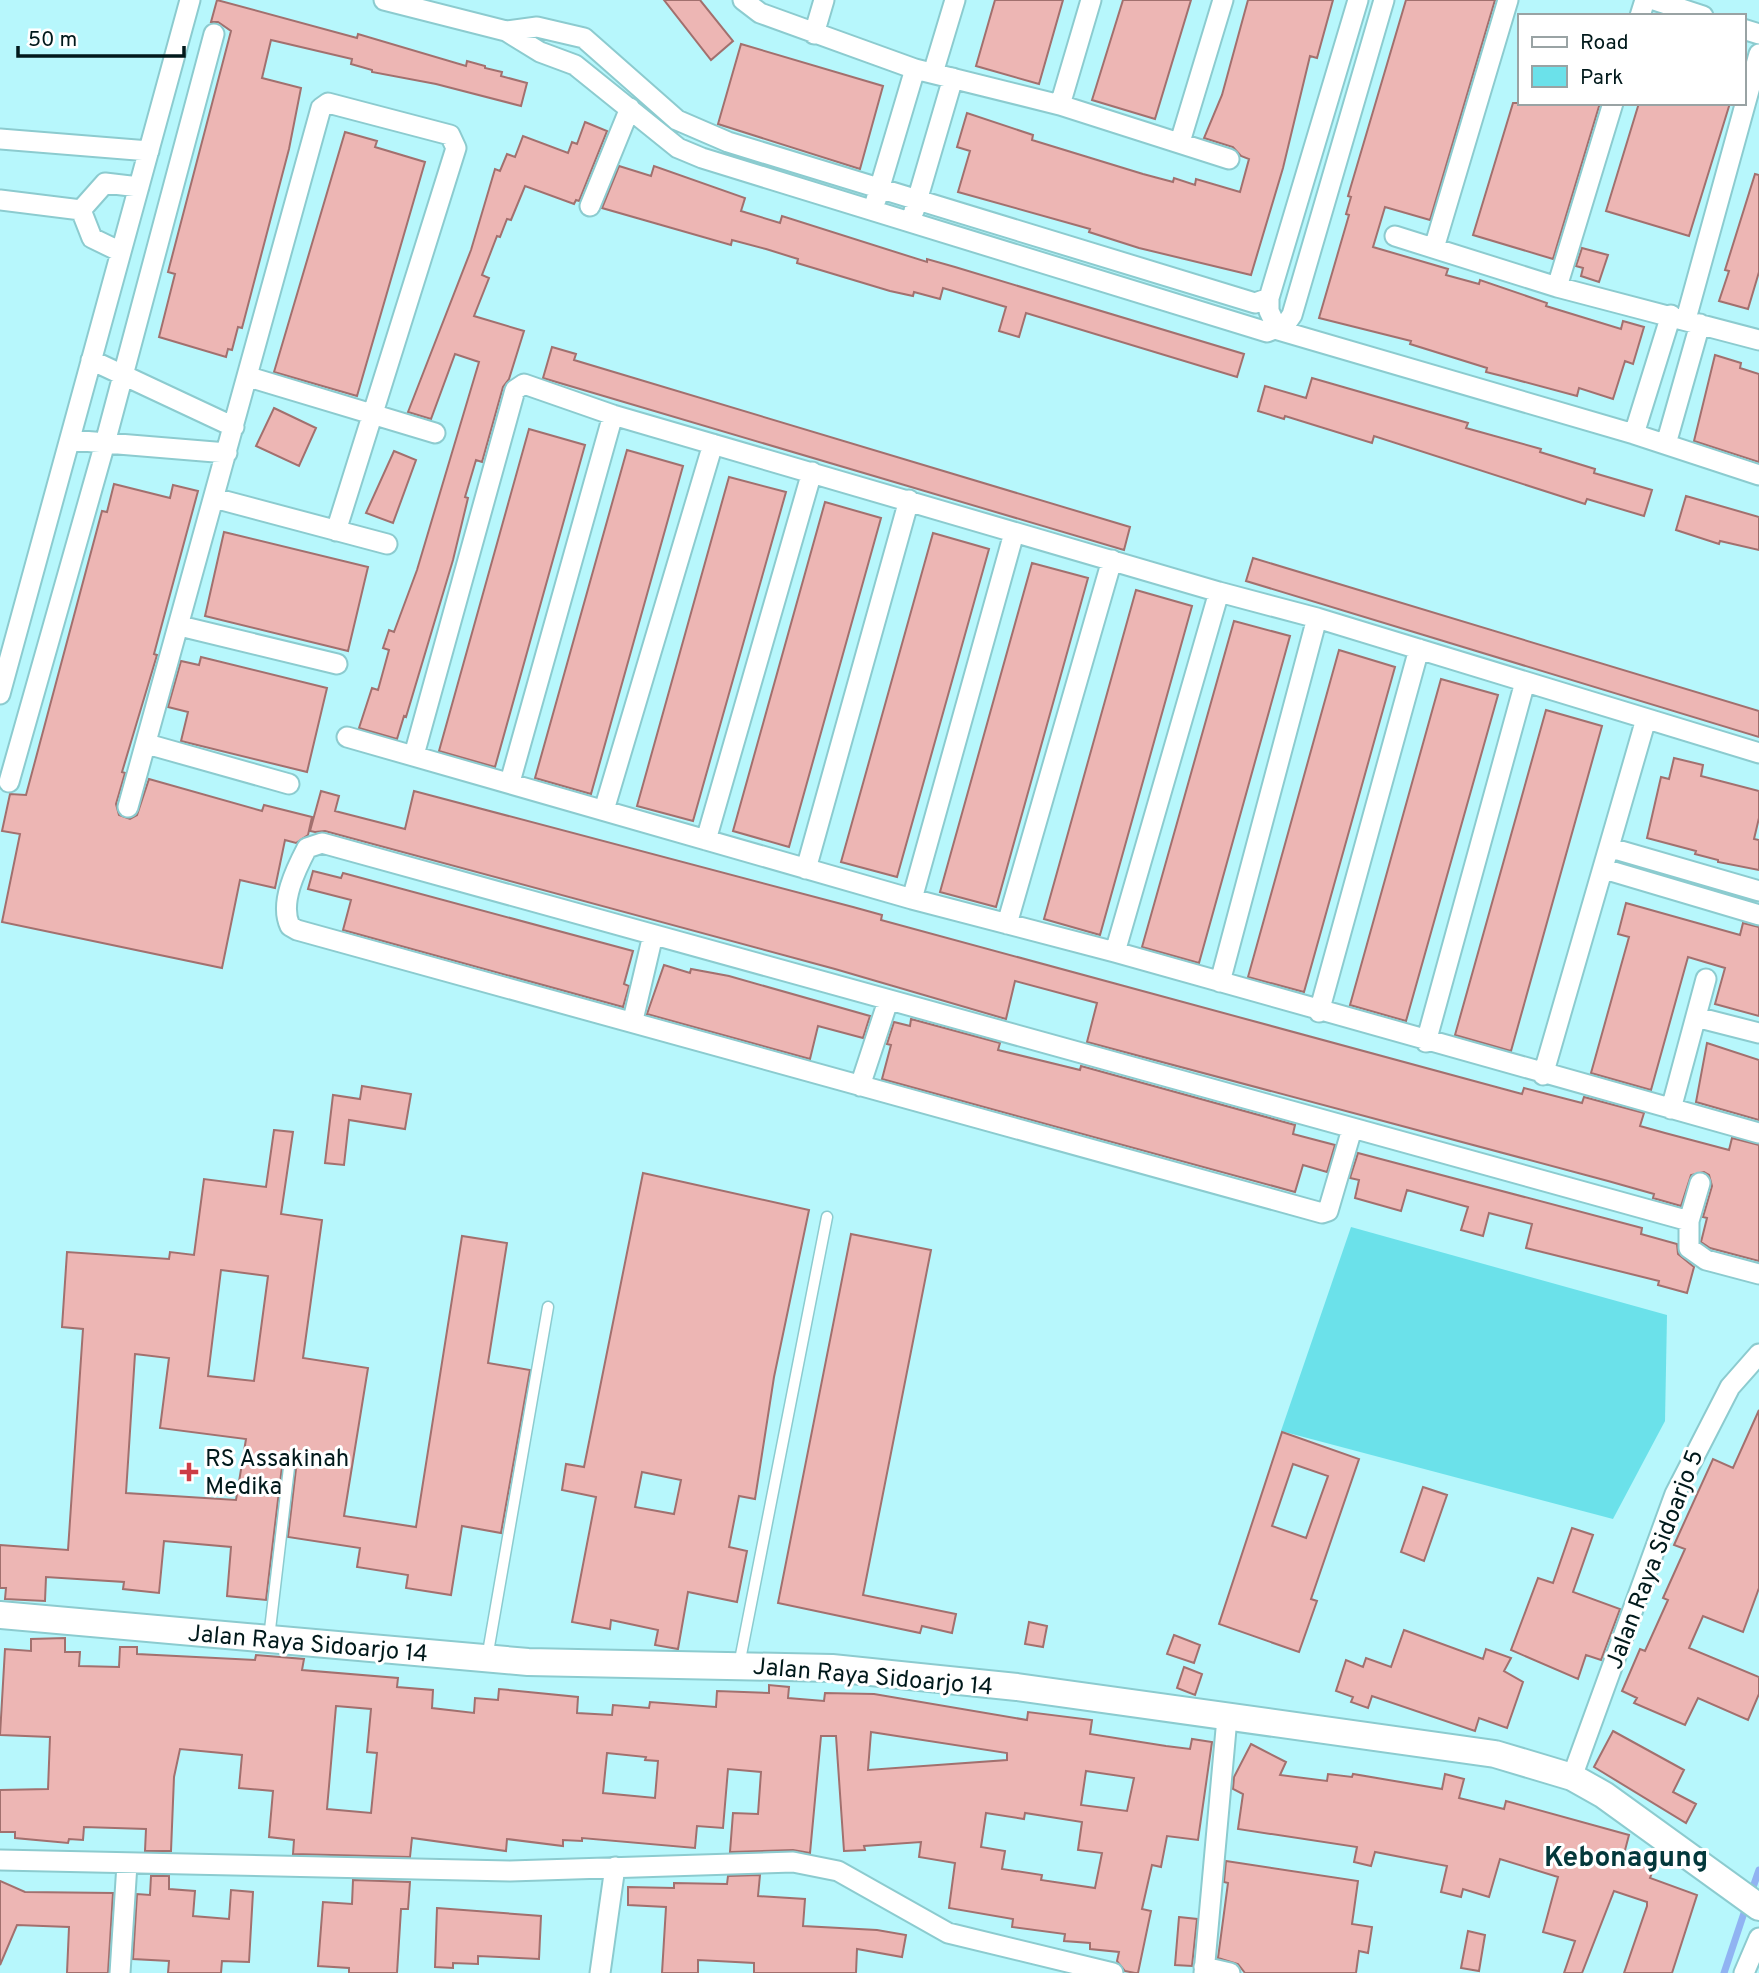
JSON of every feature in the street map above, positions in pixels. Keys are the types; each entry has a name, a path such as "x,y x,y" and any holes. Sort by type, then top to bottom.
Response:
{"main road":[{"name":"Jalan Raya Sidoarjo 14","path":"0,1615 487,1659 632,1666 832,1668 916,1676 1495,1754 1572,1777 1604,1795 1758,1907"}],"street":[{"path":"0,694 190,0"},
{"path":"384,0 506,31 540,52 575,65 678,148 702,158 1257,331 1278,330 1666,444 1759,475"},
{"path":"743,0 760,13 924,71 1060,105 1229,159"},
{"path":"814,34 824,0"},
{"path":"873,211 924,71 955,0"},
{"path":"1060,105 1090,0"},
{"path":"1180,142 1223,0"},
{"path":"1278,330 1269,311 1269,298 1358,0"},
{"path":"1278,330 1292,315 1384,0"},
{"path":"1434,248 1508,0"},
{"path":"1654,0 1697,14"},
{"path":"506,31 537,27 584,38 672,116 728,142 1255,303 1269,298"},
{"path":"9,782 105,443 214,34"},
{"path":"1745,105 1759,54"},
{"path":"911,223 953,78"},
{"path":"128,807 324,104 450,135 456,148 336,531"},
{"path":"1557,287 1612,105"},
{"path":"1666,444 1686,319 1745,105"},
{"path":"590,206 630,108"},
{"path":"663,137 672,116"},
{"path":"0,139 149,151"},
{"path":"1310,158 1335,166"},
{"path":"81,211 105,183 139,187"},
{"path":"0,200 81,211"},
{"path":"81,211 92,238 121,252"},
{"path":"1395,236 1557,287 1759,340"},
{"path":"1634,435 1686,319"},
{"path":"91,360 234,427"},
{"path":"249,377 435,433"},
{"path":"414,755 515,390 524,384 613,415 1014,533 1317,618 1759,753"},
{"path":"510,782 613,415"},
{"path":"70,440 227,453"},
{"path":"604,810 713,444"},
{"path":"706,840 812,472"},
{"path":"214,498 387,544"},
{"path":"806,869 909,500"},
{"path":"912,900 1014,533"},
{"path":"1007,924 1112,560"},
{"path":"1115,952 1219,592"},
{"path":"1220,982 1317,618"},
{"path":"180,626 338,664"},
{"path":"1319,1012 1419,649"},
{"path":"1426,1042 1525,682"},
{"path":"1543,1075 1611,848 1646,719"},
{"path":"346,737 510,782 912,900 1115,952 1543,1075 1759,1133"},
{"path":"147,744 289,785"},
{"path":"1352,1129 1328,1211 1322,1213 860,1086 633,1020 297,930 290,926 286,907 298,866 307,848 322,843 1689,1222"},
{"path":"1611,848 1759,891"},
{"path":"1604,869 1759,915"},
{"path":"633,1020 653,935"},
{"path":"1671,1109 1706,979"},
{"path":"860,1086 888,1001"},
{"path":"1696,1017 1759,1033"},
{"path":"1700,1183 1689,1222 1689,1248 1694,1254 1759,1274"},
{"name":"Jalan Raya Sidoarjo 5","path":"1572,1777 1679,1485 1730,1387 1759,1354"},
{"path":"1227,1718 1204,1970 1230,1973"},
{"path":"0,1860 510,1871 793,1862 838,1871 948,1933 1113,1973"},
{"path":"120,1973 127,1864"},
{"path":"600,1973 615,1867"},
{"path":"1744,1973 1759,1938"}],"lane":[{"path":"739,1665 827,1217"},
{"path":"487,1659 548,1307"},
{"path":"268,1639 290,1460"}],"green space":[{"path":"1351,1227 1667,1315 1665,1421 1613,1519 1281,1431"}],"building":[{"path":"217,0 357,38 358,34 466,66 467,61 502,72 501,76 527,83 521,106 436,84 372,72 351,64 352,59 271,40 262,78 301,88 289,149 242,328 238,327 232,350 228,349 226,357 159,337 175,274 168,272 231,31 218,22 211,22"},
{"path":"664,0 700,0 733,41 711,60"},
{"path":"995,0 1063,0 1039,84 976,66"},
{"path":"1123,0 1191,0 1155,119 1092,100"},
{"path":"1248,0 1333,0 1317,58 1310,56 1283,168 1251,275 1139,248 1089,232 1090,229 958,192 970,151 957,147 967,113 1033,135 1032,140 1143,174 1173,182 1174,178 1195,185 1196,179 1240,192 1249,159 1241,156 1233,147 1204,138 1222,95"},
{"path":"1406,0 1495,0 1430,220 1385,207 1373,247 1448,269 1446,275 1479,284 1480,280 1547,303 1546,306 1621,329 1623,321 1644,327 1633,364 1625,361 1613,399 1579,388 1577,396 1486,372 1487,368 1410,344 1411,341 1319,318 1349,215 1346,214 1351,197 1348,196"},
{"path":"741,44 883,86 860,169 718,124"},
{"path":"1513,103 1599,105 1553,259 1473,235"},
{"path":"1638,105 1729,105 1689,236 1606,211"},
{"path":"585,122 607,131 579,201 576,200 574,204 525,186 511,220 507,219 500,237 497,236 482,275 489,278 474,316 524,331 509,379 503,387 482,462 476,460 465,497 468,498 453,560 397,739 359,728 372,688 378,690 389,650 383,648 389,630 394,632 417,570 479,362 455,354 431,419 408,412 471,250 495,169 500,171 507,154 515,157 523,136 568,153 572,142 577,144"},
{"path":"345,132 377,141 375,147 425,162 357,396 274,372"},
{"path":"619,166 651,176 654,166 745,198 741,211 780,223 782,216 927,262 927,259 955,267 1244,354 1237,377 1026,313 1019,337 999,331 1006,307 943,288 940,299 914,292 913,296 890,291 797,263 798,259 766,249 732,240 731,245 602,208"},
{"path":"1755,174 1759,175 1759,272 1748,309 1719,301 1729,271 1725,270"},
{"path":"1582,248 1608,255 1599,282 1581,276 1583,268 1576,266"},
{"path":"552,347 576,354 574,360 1130,527 1124,550 543,378"},
{"path":"1715,355 1741,363 1740,368 1759,374 1759,462 1694,441"},
{"path":"1312,378 1468,423 1466,428 1541,449 1540,452 1595,469 1594,473 1652,490 1644,516 1587,499 1585,504 1374,436 1372,443 1285,416 1284,419 1258,411 1265,386 1306,398"},
{"path":"274,408 316,428 299,466 256,446"},
{"path":"529,429 585,445 495,767 439,751"},
{"path":"627,450 683,466 591,794 535,778"},
{"path":"394,451 416,460 393,523 366,513"},
{"path":"729,477 786,492 693,821 637,806"},
{"path":"114,484 170,498 173,485 198,491 154,654 157,655 122,772 125,773 116,804 119,815 130,819 137,815 149,779 262,811 264,805 312,817 308,835 296,843 285,840 275,888 240,880 222,968 2,922 20,834 2,831 10,794 26,795 102,511 107,512"},
{"path":"1686,496 1759,517 1759,550 1720,541 1719,544 1676,530"},
{"path":"825,502 881,518 789,847 733,831"},
{"path":"224,532 368,567 348,651 205,616"},
{"path":"933,533 989,549 897,877 841,862"},
{"path":"1253,558 1759,711 1759,737 1246,581"},
{"path":"1032,563 1088,578 996,907 940,892"},
{"path":"1136,590 1192,606 1100,935 1044,919"},
{"path":"1234,621 1290,636 1199,963 1142,947"},
{"path":"1339,650 1395,667 1304,992 1248,977"},
{"path":"201,657 327,688 307,772 181,741 188,712 168,707 181,661 199,665"},
{"path":"1441,679 1498,695 1406,1021 1350,1005"},
{"path":"1546,710 1602,726 1511,1051 1455,1035"},
{"path":"1674,758 1703,765 1701,776 1759,791 1759,818 1754,839 1759,840 1759,870 1718,862 1695,854 1696,851 1647,838 1661,777 1669,779"},
{"path":"321,791 339,796 335,811 405,829 414,791 853,907 882,915 881,920 1522,1094 1524,1088 1582,1103 1584,1097 1644,1113 1640,1126 1729,1150 1732,1138 1759,1145 1759,1261 1710,1248 1701,1242 1707,1218 1703,1217 1712,1186 1709,1175 1704,1172 1691,1175 1681,1206 1653,1198 1654,1194 1608,1181 1087,1042 1097,1003 1015,981 1006,1019 835,969 325,831 310,831"},
{"path":"313,871 341,878 343,873 633,951 624,984 629,986 623,1007 343,930 351,900 308,889"},
{"path":"1626,903 1740,935 1743,923 1759,927 1759,1016 1715,1004 1725,968 1688,957 1651,1090 1591,1073 1629,937 1618,934"},
{"path":"664,965 690,973 691,969 729,976 870,1016 863,1038 818,1026 810,1059 647,1014"},
{"path":"911,1019 1000,1043 998,1050 1080,1070 1081,1066 1295,1125 1293,1134 1335,1145 1327,1172 1303,1165 1295,1192 882,1079 891,1045 887,1044 894,1022 910,1026"},
{"path":"1707,1043 1759,1060 1759,1120 1696,1102"},
{"path":"362,1086 411,1094 405,1129 349,1120 344,1165 325,1163 333,1095 360,1099"},
{"path":"274,1130 293,1132 281,1214 322,1220 303,1358 368,1368 344,1516 416,1527 462,1236 507,1243 488,1363 530,1370 501,1533 462,1526 451,1595 406,1588 408,1575 357,1567 360,1548 288,1537 297,1460 290,1452 283,1458 266,1600 227,1596 231,1547 164,1541 159,1593 123,1589 124,1582 46,1577 45,1601 5,1599 6,1588 0,1588 0,1545 68,1550 83,1329 62,1327 67,1252 169,1259 170,1252 194,1255 204,1179 266,1187","holes":["221,1270 268,1276 254,1381 208,1376","135,1354 169,1358 160,1428 246,1439 236,1500 126,1493"]},
{"path":"1358,1153 1642,1228 1641,1234 1677,1244 1678,1254 1694,1267 1687,1293 1658,1285 1659,1281 1526,1248 1532,1224 1489,1213 1483,1236 1461,1230 1468,1207 1407,1190 1401,1211 1355,1198 1359,1180 1350,1178"},
{"path":"643,1173 809,1210 774,1377 755,1499 739,1496 729,1547 747,1551 737,1602 688,1592 678,1649 655,1645 658,1630 611,1620 610,1629 572,1622 596,1497 562,1490 566,1464 584,1467","holes":["642,1472 681,1480 674,1514 635,1507"]},
{"path":"851,1234 931,1250 863,1595 956,1614 952,1633 922,1626 920,1633 778,1603"},
{"path":"1759,1410 1759,1588 1743,1632 1703,1616 1689,1648 1759,1677 1759,1694 1748,1720 1698,1698 1685,1725 1634,1703 1637,1698 1622,1691 1640,1649 1645,1651 1668,1600 1663,1598 1685,1549 1674,1545 1713,1459 1733,1468"},
{"path":"1282,1432 1359,1459 1311,1599 1317,1601 1299,1652 1219,1624","holes":["1293,1464 1328,1476 1306,1538 1272,1526"]},
{"path":"1423,1487 1447,1495 1424,1561 1401,1552"},
{"path":"1572,1528 1593,1535 1573,1592 1620,1609 1601,1660 1586,1655 1578,1679 1511,1650 1538,1578 1553,1583"},
{"path":"1029,1622 1047,1626 1043,1647 1025,1644"},
{"path":"1404,1630 1483,1659 1486,1649 1511,1658 1504,1671 1523,1682 1507,1728 1479,1718 1475,1731 1372,1696 1368,1708 1351,1702 1353,1697 1336,1691 1346,1660 1363,1667 1366,1658 1391,1667"},
{"path":"1174,1635 1200,1645 1194,1663 1167,1654"},
{"path":"65,1638 65,1652 80,1652 79,1666 119,1667 120,1647 137,1647 137,1654 255,1660 256,1655 304,1659 302,1670 398,1678 397,1687 433,1690 432,1708 474,1713 475,1698 498,1700 499,1689 578,1697 577,1713 612,1715 613,1705 649,1708 650,1702 716,1707 717,1691 769,1693 769,1685 789,1687 788,1698 824,1701 825,1693 874,1694 1027,1720 1028,1712 1092,1720 1090,1734 1166,1746 1190,1749 1192,1739 1212,1742 1198,1840 1167,1836 1161,1867 1152,1865 1142,1909 1151,1911 1138,1973 1135,1973 1125,1971 1117,1961 1119,1952 1090,1949 1090,1943 1064,1941 1065,1934 1012,1927 1013,1919 949,1908 955,1863 919,1857 921,1842 864,1846 865,1850 844,1851 836,1736 821,1736 810,1853 793,1850 730,1852 733,1813 758,1814 761,1772 728,1769 723,1828 697,1826 695,1848 582,1838 582,1841 563,1840 563,1846 507,1839 506,1851 412,1838 410,1857 293,1854 294,1840 269,1837 273,1791 239,1788 242,1755 180,1749 174,1777 171,1851 145,1851 146,1829 84,1827 83,1840 69,1839 68,1843 15,1838 15,1832 0,1832 0,1790 48,1789 50,1737 0,1735 5,1649 31,1651 31,1639","holes":["336,1706 371,1709 367,1752 377,1753 371,1813 327,1809","871,1732 1007,1753 1007,1760 868,1770","607,1753 658,1761 655,1798 603,1793","1086,1771 1134,1778 1127,1811 1081,1805","986,1813 1024,1819 1025,1813 1082,1822 1078,1850 1102,1853 1095,1888 1041,1880 1042,1875 1002,1869 1005,1851 981,1847"]},
{"path":"1184,1667 1202,1674 1195,1695 1177,1688"},
{"path":"1613,1731 1684,1770 1673,1792 1696,1804 1686,1823 1594,1767"},
{"path":"1251,1744 1286,1762 1280,1775 1327,1781 1328,1774 1352,1777 1353,1774 1442,1789 1445,1774 1464,1779 1459,1798 1504,1809 1506,1801 1629,1835 1624,1854 1655,1865 1650,1878 1697,1895 1672,1973 1624,1973 1647,1902 1614,1891 1582,1973 1564,1973 1575,1941 1543,1932 1558,1877 1500,1859 1489,1897 1463,1889 1461,1897 1441,1892 1447,1866 1375,1852 1371,1866 1354,1862 1357,1847 1238,1829 1243,1794 1233,1789 1234,1777"},
{"path":"1226,1861 1358,1881 1352,1924 1372,1927 1368,1953 1359,1951 1356,1973 1245,1973 1238,1964 1218,1958 1228,1883 1224,1882"},
{"path":"760,1875 758,1896 805,1899 803,1926 877,1930 906,1935 902,1957 857,1949 856,1973 754,1973 754,1963 698,1960 698,1973 662,1973 666,1907 628,1905 628,1887 674,1888 674,1883 727,1884 728,1876"},
{"path":"151,1876 169,1876 169,1889 195,1891 193,1916 229,1919 231,1890 253,1892 249,1962 222,1961 221,1973 168,1973 169,1961 133,1959 137,1894 150,1895"},
{"path":"353,1880 410,1882 408,1909 401,1909 397,1973 349,1973 349,1968 318,1966 323,1902 352,1904"},
{"path":"0,1881 25,1892 113,1893 108,1973 67,1973 69,1927 17,1925 0,1965"},
{"path":"437,1908 541,1916 539,1959 478,1956 478,1964 453,1963 453,1968 435,1967"},
{"path":"1179,1917 1197,1919 1192,1966 1175,1965"},
{"path":"1468,1931 1485,1935 1479,1971 1461,1968"}],"waterway":[{"path":"1751,1893 1759,1870"},
{"path":"1724,1973 1747,1904"}],"place":[{"name":"RS Assakinah Medika","path":"189,1472"}],"district":[{"name":"Kebonagung","path":"1626,1856"}]}
